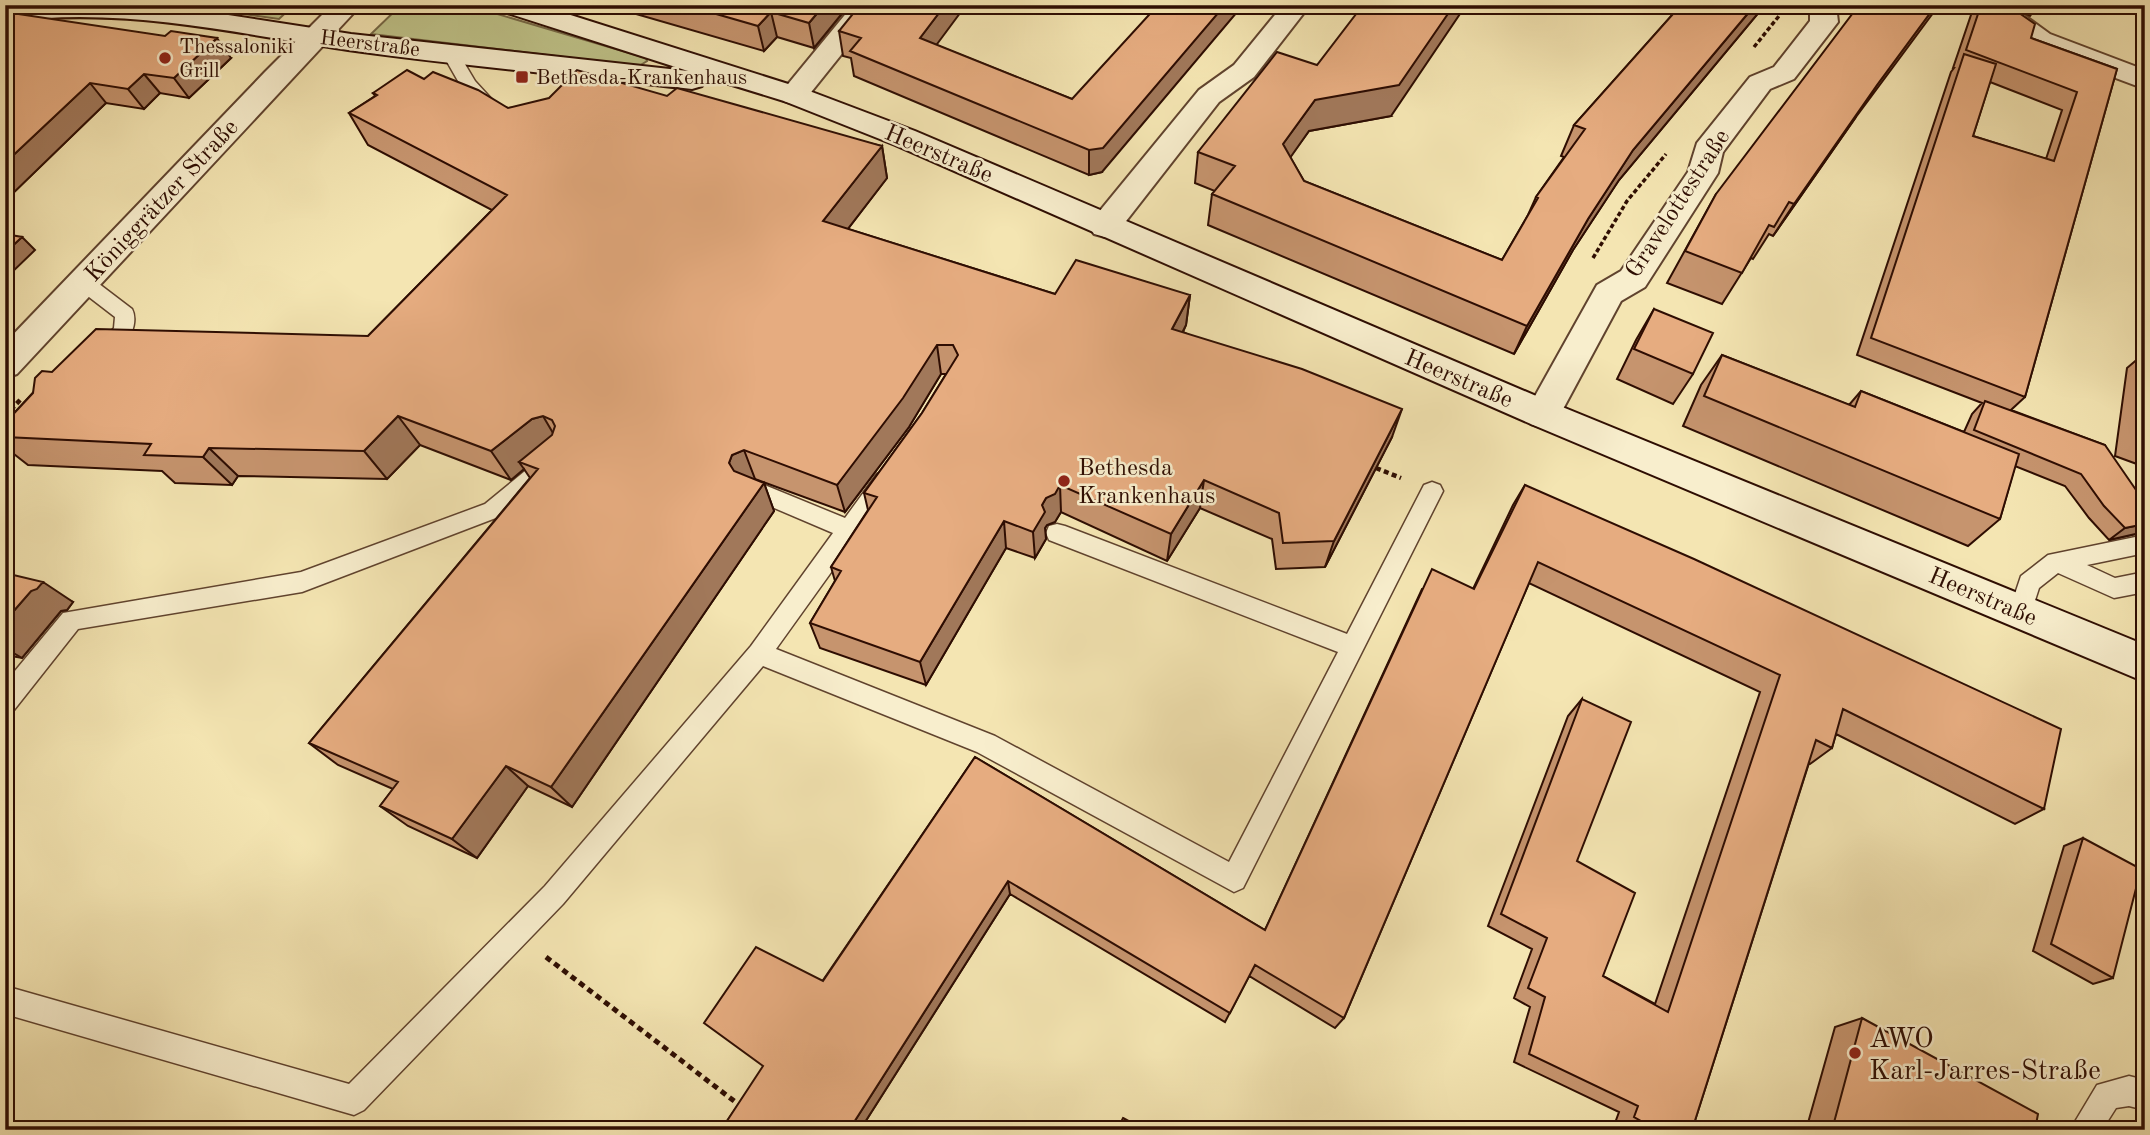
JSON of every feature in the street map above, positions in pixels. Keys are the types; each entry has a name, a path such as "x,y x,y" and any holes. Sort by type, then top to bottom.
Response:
{"street":[{"name":"Königgrätzer Straße","path":"5,365 348,5"},
{"name":"Heerstraße","path":"511,5 785,92 905,138 1543,414 2145,664"},
{"path":"785,92 868,5"},
{"path":"1105,226 1209,96 1244,71 1297,5"},
{"name":"Gravelottestraße","path":"1543,414 1609,293 1633,279 1703,173 1708,150 1760,83 1784,73 1824,22 1824,5"},
{"path":"1978,5 2007,16 2040,40 2145,80"},
{"name":"Heerstraße","path":"5,14 59,7 134,9 601,77 785,92"}],"lane":[{"path":"450,53 468,84 502,120"},
{"path":"83,282 125,314 124,330 88,369"},
{"path":"5,702 71,620 302,582 493,510 559,456"},
{"path":"5,1000 354,1100 554,895 759,653 895,466"},
{"path":"754,490 849,530"},
{"path":"759,653 986,744 1234,879 1432,491"},
{"path":"1057,533 1353,647"},
{"path":"2021,612 2029,583 2056,562 2145,544"},
{"path":"2056,562 2114,588 2145,582"},
{"path":"2085,1130 2107,1095 2129,1091 2145,1095"}],"path":[{"path":"5,416 23,397"},
{"path":"2132,705 2145,710"},
{"path":"516,934 749,1111"}],"green space":[{"path":"179,5 294,5 279,19"},
{"path":"401,5 467,5 646,58 647,61 639,66 371,34"}],"building":[{"path":"685,5 824,5 809,23 771,12 758,26"},
{"path":"860,5 945,5 920,38 1072,99 1158,5 1225,5 1103,148 1089,150 850,51 861,38 839,31"},
{"path":"1363,5 1454,5 1399,85 1315,100 1283,144 1304,181 1502,260 1538,198 1536,197 1585,129 1574,125 1681,5 1755,5 1633,150 1588,219 1527,326 1212,194 1235,166 1198,152 1277,52 1317,65"},
{"path":"1859,5 1936,5 1794,204 1789,202 1774,227 1769,225 1742,273 1685,251 1716,194"},
{"path":"1981,5 2009,6 2035,24 2031,38 2117,69 2025,397 1871,338 1964,54 1996,64 1973,136 2054,161 2077,92 1966,50"},
{"path":"5,12 165,36 171,31 217,38 174,78 144,74 128,89 90,83 5,163"},
{"name":"Bethesda Krankenhaus","path":"407,70 424,79 433,72 478,90 508,108 549,98 577,70 667,96 677,88 882,146 823,221 1055,294 1076,260 1190,295 1172,329 1302,369 1402,409 1334,541 1283,543 1279,513 1204,480 1171,534 1060,485 1055,494 1046,498 1042,505 1045,512 1033,532 1004,521 920,662 810,623 841,571 831,567 877,497 864,493 922,413 958,355 953,345 937,345 903,398 837,485 744,450 732,455 729,463 734,471 764,483 551,787 506,766 452,839 380,806 398,782 309,743 538,469 519,462 552,435 555,426 552,420 543,416 532,419 491,451 398,416 364,451 209,448 203,457 144,455 151,444 5,437 5,423 33,393 35,378 42,371 52,372 96,329 368,336 507,195 349,113 377,95 373,93"},
{"path":"5,234 22,237 5,253"},
{"path":"1654,309 1713,333 1693,374 1634,349"},
{"path":"1722,355 1855,407 1861,391 2019,454 2000,519 1704,396"},
{"path":"1985,401 2105,445 2145,503 2145,524 2125,528 2104,506 2081,474 1974,430"},
{"path":"1525,485 1694,559 2061,729 2044,809 1843,709 1832,748 1816,740 1692,1130 1657,1130 1634,1117 1638,1106 1529,1054 1545,997 1528,988 1547,938 1501,914 1582,699 1631,722 1577,861 1635,893 1603,976 1668,1012 1780,675 1538,562 1344,1018 1255,965 1230,1013 1008,881 849,1130 721,1130 763,1066 704,1023 756,947 823,981 975,757 1265,930 1432,569 1474,589"},
{"path":"5,573 43,582 31,591 5,621"},
{"path":"2083,838 2141,869 2113,978 2051,944"},
{"name":"AWO Karl-Jarres-Straße","path":"1862,1018 2038,1114 2035,1130 1832,1130"},
{"path":"1123,1118 1145,1130 1117,1130"}],"place":[{"name":"Thessaloniki Grill","path":"165,58"},
{"name":"Bethesda-Krankenhaus","path":"522,77"},
{"name":"Bethesda Krankenhaus","path":"1064,481"},
{"name":"AWO Karl-Jarres-Straße","path":"1855,1053"}]}
